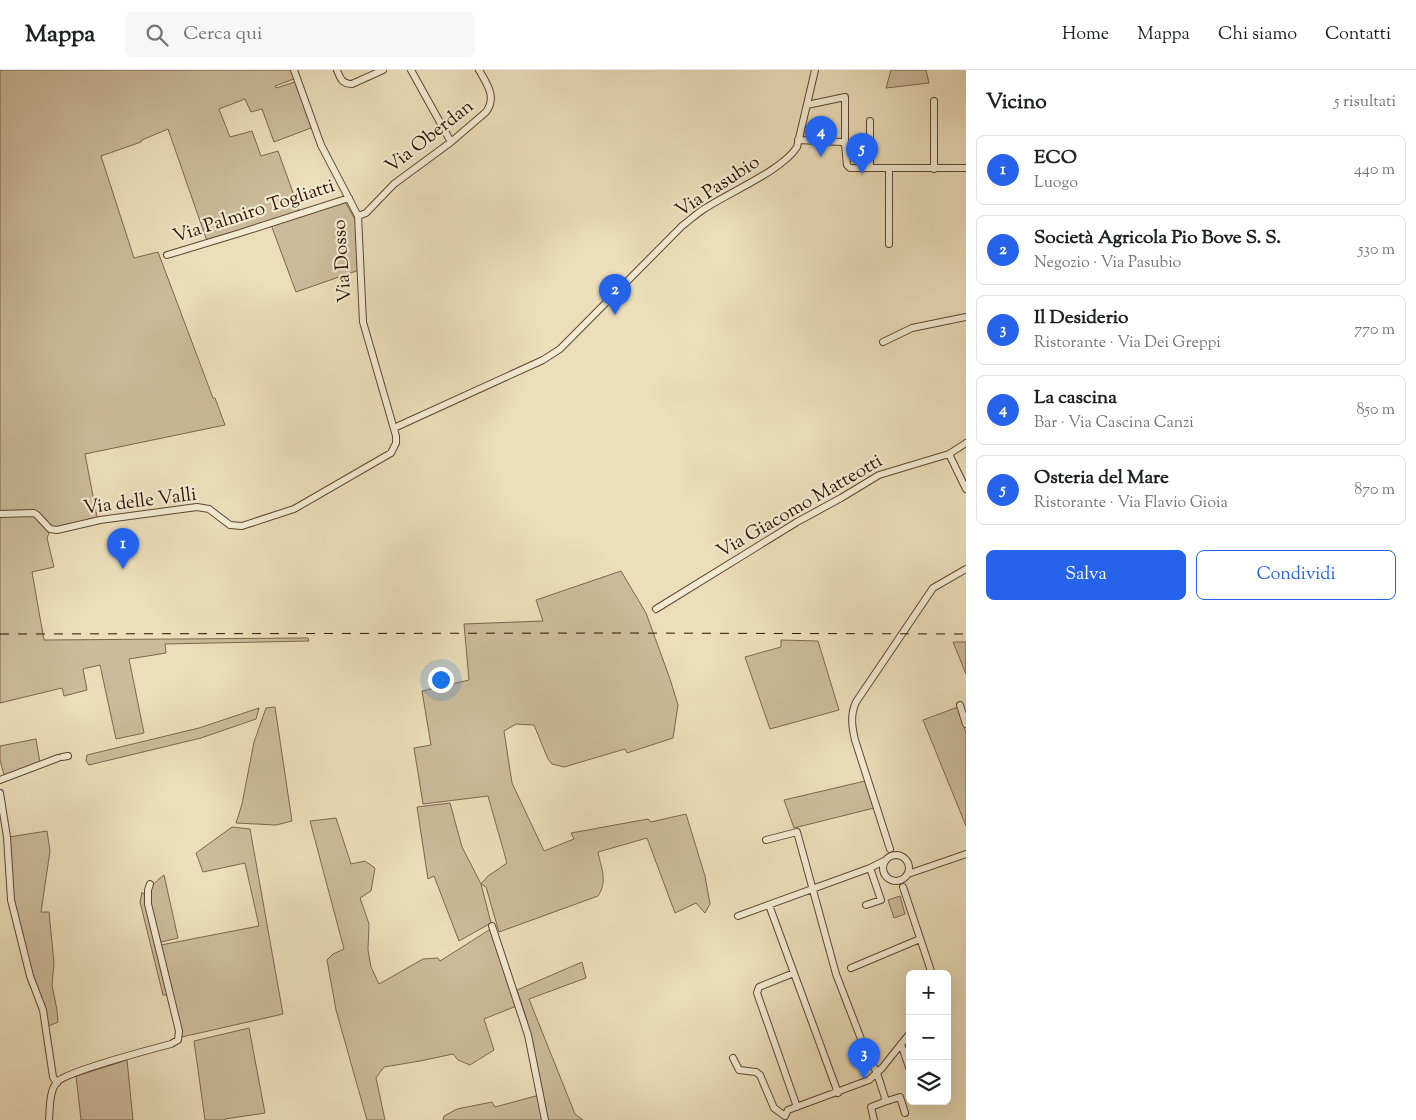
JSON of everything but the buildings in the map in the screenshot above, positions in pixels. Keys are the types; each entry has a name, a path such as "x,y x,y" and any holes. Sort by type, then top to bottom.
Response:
{"street":[{"name":"Via Dosso","path":"294,70 328,160 358,216 363,322 394,428"},
{"path":"337,70 340,78 348,84 383,70"},
{"path":"411,70 451,142"},
{"name":"Via Oberdan","path":"358,216 366,213 394,184 451,142 486,112 490,107 492,97 479,70"},
{"name":"Via Pasubio","path":"394,428 543,360 560,349 682,226 703,210 778,166 792,155 798,140 815,70"},
{"path":"807,105 845,97 845,144 847,165 850,168 966,168"},
{"path":"934,101 934,169"},
{"path":"870,121 870,168"},
{"path":"798,140 842,142 845,144"},
{"path":"889,168 889,244"},
{"name":"Via Palmiro Togliatti","path":"167,255 240,234 349,198"},
{"path":"883,342 912,328 966,317"},
{"name":"Via delle Valli","path":"0,514 34,513 50,529 57,530 100,520 197,507 209,509 230,525 242,526 294,509 386,457 391,453 396,444 394,428"},
{"name":"Via Giacomo Matteotti","path":"656,609 797,522 879,475 949,454 965,446"},
{"path":"949,454 966,489"},
{"path":"923,869 907,862 890,849 855,740 852,712 856,702 933,588 966,569"},
{"path":"960,705 966,724"},
{"path":"0,780 61,758"},
{"path":"0,793 7,837 11,900 30,976 42,1010 53,1077 56,1083"},
{"path":"766,840 797,832 836,974 876,1073 885,1098 884,1102"},
{"path":"884,873 884,864 890,849"},
{"path":"895,881 966,854"},
{"path":"738,916 870,868 894,856 899,856"},
{"path":"907,862 909,870 903,887 931,970"},
{"path":"870,868 877,868 888,878 903,887"},
{"path":"866,905 881,900 870,868"},
{"path":"49,1120 51,1098 56,1083 66,1077 171,1044 178,1040 179,1031 148,904 150,884"},
{"path":"769,905 838,1093"},
{"path":"492,926 525,1025 545,1120"},
{"path":"851,968 920,939"},
{"path":"794,973 759,988 757,992 797,1107"},
{"path":"733,1058 739,1070 756,1072 760,1075 774,1108 785,1118 788,1110 866,1082 906,1037"},
{"path":"901,1044 907,1060"},
{"path":"874,1120 871,1107 900,1097 905,1113"}],"shaded area":[{"path":"0,70 292,70 294,79 275,86 276,88 295,82 311,128 274,142 262,109 251,112 245,99 219,109 230,137 252,131 261,156 278,151 301,215 344,200 357,223 359,270 296,292 270,222 207,241 168,129 141,142 101,156 134,258 158,252 225,425 85,454 98,522 50,530 47,538 54,567 32,572 44,640 308,638 309,641 165,644 166,653 129,659 144,733 116,739 100,665 83,669 87,690 64,696 62,688 0,703"},
{"path":"891,70 926,70 929,83 886,88"},
{"path":"621,571 646,613 670,679 678,705 673,738 627,753 625,749 564,767 552,764 548,759 534,725 516,724 504,731 512,783 544,851 574,839 571,833 648,819 651,822 686,814 705,876 710,904 705,913 696,903 675,913 647,838 598,852 603,885 598,896 499,932 486,887 481,884 488,876 507,863 488,796 423,804 414,748 431,745 422,691 469,680 464,624 543,621 536,600"},
{"path":"781,640 818,641 839,710 770,729 745,657 781,647"},
{"path":"953,642 966,642 966,674"},
{"path":"275,707 292,821 276,825 236,823 242,804 254,742 266,708"},
{"path":"958,707 966,733 966,826 923,720"},
{"path":"259,708 256,719 201,738 89,765 86,761 87,755 199,728"},
{"path":"36,739 40,763 4,775 0,760 0,746"},
{"path":"865,781 874,808 794,828 784,800"},
{"path":"450,803 462,847 481,884 491,923 459,941 434,876 428,879 417,807"},
{"path":"336,818 351,864 365,861 375,868 371,891 360,898 369,924 368,950 371,967 379,984 423,959 438,958 440,961 489,930 493,932 519,1005 484,1019 494,1050 470,1065 458,1060 453,1054 384,1067 376,1078 385,1120 367,1120 336,1010 327,960 333,954 344,949 310,821"},
{"path":"232,827 250,829 283,1014 182,1037 161,945 259,926 245,863 203,872 196,853"},
{"path":"47,831 50,851 41,912 49,912 54,963 52,985 58,1022 49,1026 32,976 12,898 9,837"},
{"path":"164,875 178,938 161,942 150,897 152,886"},
{"path":"142,892 168,995 163,995 140,902"},
{"path":"900,896 905,914 894,918 888,900"},
{"path":"582,962 586,978 529,999 575,1114 583,1120 443,1120 444,1116 457,1109 492,1102 495,1107 543,1094 527,1021 517,990"},
{"path":"249,1028 265,1113 225,1120 205,1120 194,1041"},
{"path":"127,1060 133,1120 81,1120 76,1076"}],"railway":[{"path":"0,634 966,634"}],"place":[{"name":"La cascina","path":"821,157"},
{"name":"Osteria del Mare","path":"862,174"},
{"name":"Società Agricola Pio Bove S. S.","path":"615,315"},
{"name":"ECO","path":"123,569"},
{"name":"Il Desiderio","path":"864,1079"}]}
